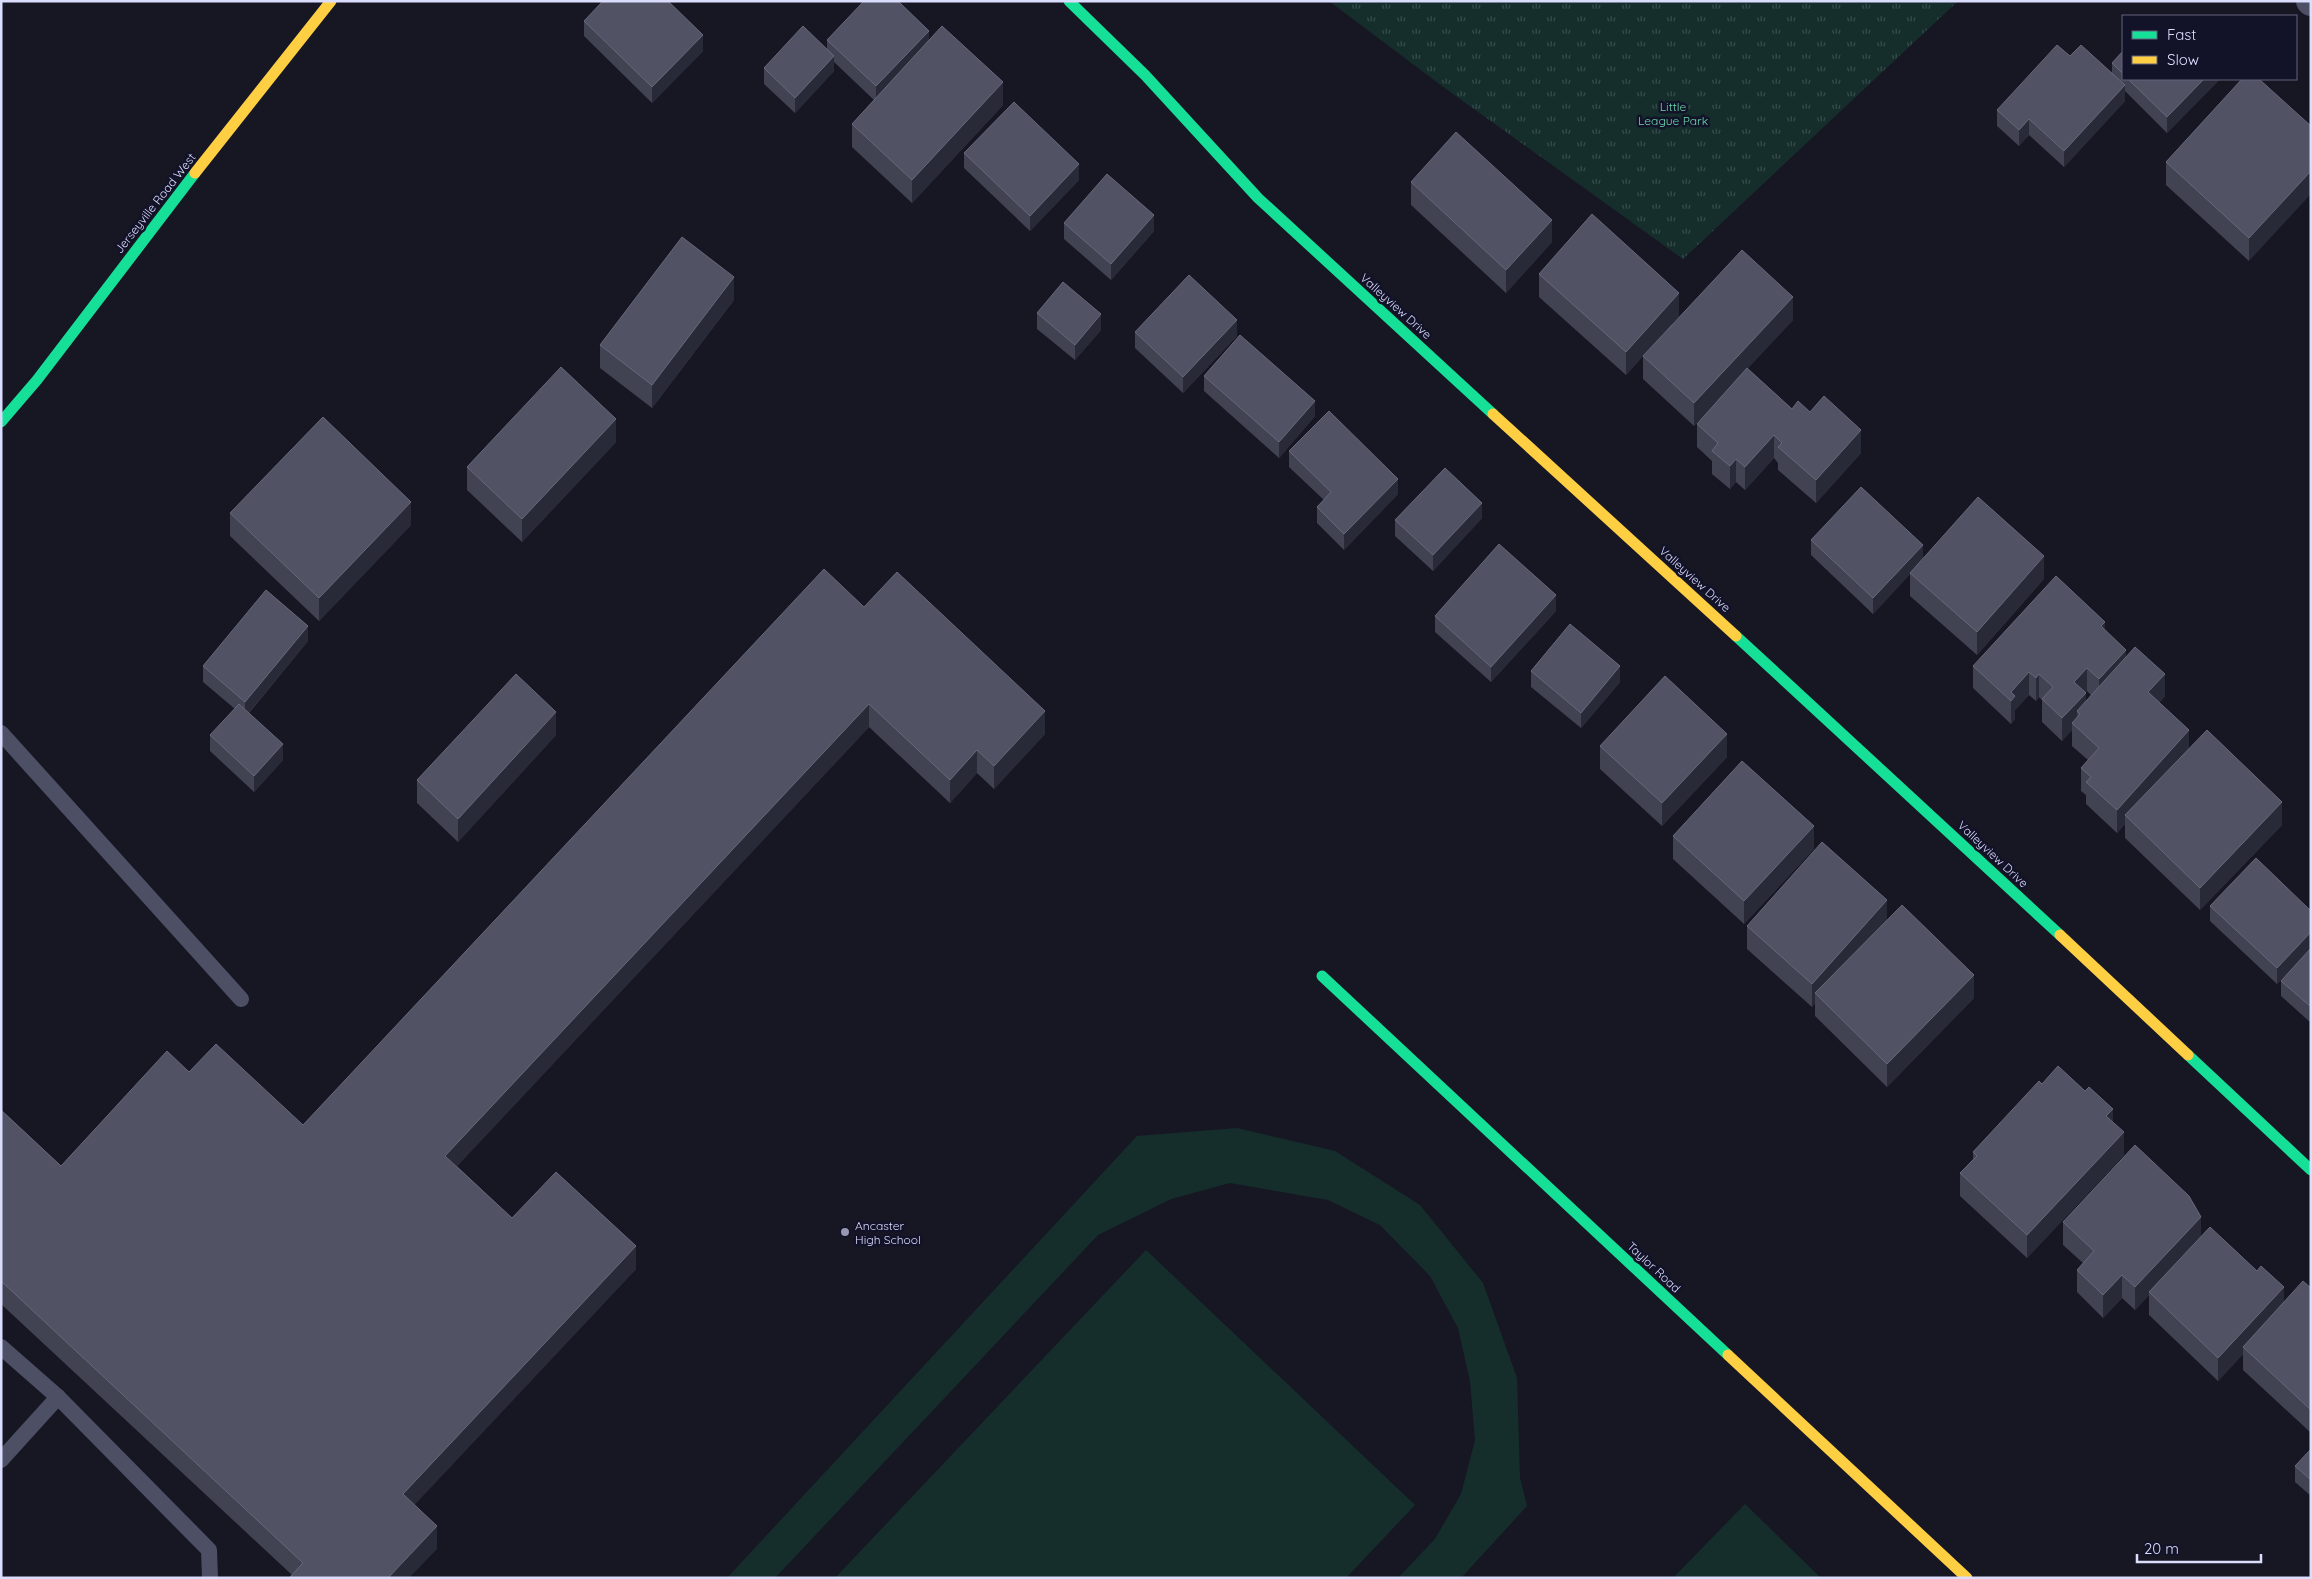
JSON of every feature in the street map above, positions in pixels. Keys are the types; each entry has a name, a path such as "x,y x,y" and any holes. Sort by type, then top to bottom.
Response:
{"street":[{"name":"Jerseyville Road West","path":"1,422 37,380 184,187 332,1"},
{"name":"Valleyview Drive","path":"1069,1 1145,75 1258,198 1935,818 2311,1170"},
{"name":"Taylor Road","path":"1322,976 1967,1578"}],"lane":[{"path":"1,733 241,999"},
{"path":"1,1347 58,1397 209,1550 210,1578"},
{"path":"1,1460 58,1397"}],"green space":[{"name":"Little League Park","path":"1329,1 1958,1 1683,259 1442,86"},
{"path":"1237,1128 1335,1151 1420,1205 1483,1283 1517,1378 1520,1478 1527,1506 1461,1578 1398,1578 1435,1539 1461,1494 1475,1440 1470,1381 1458,1328 1430,1276 1380,1225 1328,1200 1230,1183 1171,1199 1098,1235 775,1578 727,1578 1137,1136"},
{"path":"1146,1250 1415,1505 1346,1578 835,1578"},
{"path":"1745,1504 1821,1578 1673,1578"}],"building":[{"path":"603,1 668,1 703,35 652,87 584,21"},
{"path":"864,1 898,1 929,31 876,86 827,40"},
{"path":"803,26 834,56 795,98 764,68"},
{"path":"942,26 1003,82 912,180 852,124"},
{"path":"2057,45 2070,56 2081,45 2125,85 2064,151 2029,119 2019,130 1997,110"},
{"path":"2122,52 2122,73 2112,63"},
{"path":"2129,80 2203,80 2167,117"},
{"path":"2241,80 2260,80 2311,126 2311,171 2249,238 2166,162"},
{"path":"1014,102 1079,164 1030,216 964,153"},
{"path":"1456,132 1552,220 1506,270 1411,182"},
{"path":"1107,174 1154,215 1111,264 1064,223"},
{"path":"1592,214 1679,293 1626,352 1539,274"},
{"path":"682,237 734,277 652,385 600,345"},
{"path":"1742,250 1793,297 1694,403 1643,356"},
{"path":"1189,275 1237,320 1183,377 1135,332"},
{"path":"1063,282 1101,314 1075,345 1037,313"},
{"path":"1240,335 1315,401 1279,442 1204,376"},
{"path":"561,367 616,419 522,519 467,467"},
{"path":"1747,368 1792,409 1798,401 1810,412 1824,396 1861,430 1816,480 1778,447 1782,443 1774,435 1745,467 1736,459 1730,466 1712,451 1718,443 1697,424"},
{"path":"1329,411 1398,479 1344,534 1317,507 1331,492 1289,451"},
{"path":"323,417 411,502 319,598 230,513"},
{"path":"1445,468 1482,503 1433,555 1395,520"},
{"path":"1861,487 1923,545 1873,598 1811,540"},
{"path":"1978,497 2044,556 1977,632 1910,573"},
{"path":"1499,544 1556,595 1491,667 1435,616"},
{"path":"824,569 864,607 897,572 1045,711 994,766 977,750 950,780 869,704 445,1156 512,1218 556,1172 636,1246 403,1494 437,1526 388,1578 289,1578 303,1563 1,1281 1,1110 61,1166 167,1051 189,1072 216,1044 303,1125"},
{"path":"2056,576 2105,622 2101,626 2126,650 2099,679 2087,668 2074,682 2086,693 2062,718 2042,699 2053,687 2039,674 2036,678 2029,672 2011,692 2015,696 2011,701 1973,666"},
{"path":"266,590 308,626 245,702 203,666"},
{"path":"1570,624 1620,666 1581,713 1531,671"},
{"path":"2135,647 2165,674 2148,692 2189,730 2117,810 2086,782 2091,777 2081,768 2099,748 2072,723 2080,714 2077,711"},
{"path":"516,674 556,712 458,819 417,780"},
{"path":"1665,676 1727,734 1662,803 1600,746"},
{"path":"239,704 283,744 254,776 210,735"},
{"path":"2207,730 2282,802 2200,888 2125,815"},
{"path":"1742,761 1814,826 1744,901 1673,836"},
{"path":"1822,842 1887,900 1812,984 1747,926"},
{"path":"2256,858 2311,911 2311,932 2277,968 2210,906"},
{"path":"1902,905 1974,975 1887,1064 1815,993"},
{"path":"2311,948 2311,1007 2281,981"},
{"path":"2058,1066 2085,1091 2089,1087 2113,1109 2106,1116 2124,1132 2027,1235 1960,1173 1977,1156 1973,1152 2039,1081 2042,1084"},
{"path":"2135,1145 2189,1196 2201,1217 2135,1287 2122,1275 2103,1295 2077,1270 2094,1251 2063,1222"},
{"path":"2210,1227 2257,1271 2261,1266 2284,1287 2218,1358 2149,1292"},
{"path":"2303,1281 2311,1288 2311,1410 2243,1347"},
{"path":"2311,1449 2311,1480 2295,1466"}],"traffic: fast":[{"path":"1069,1 1145,75 1258,198 1493,414"},
{"path":"1,422 37,380 195,173"},
{"path":"1736,636 2060,935"},
{"path":"1322,976 1728,1355"},
{"path":"2188,1055 2311,1170"}],"traffic: slow":[{"path":"195,173 331,1"},
{"path":"1493,414 1736,636"},
{"path":"2060,935 2188,1055"},
{"path":"1728,1355 1967,1578"}],"place":[{"name":"Ancaster High School","path":"845,1232"}]}
